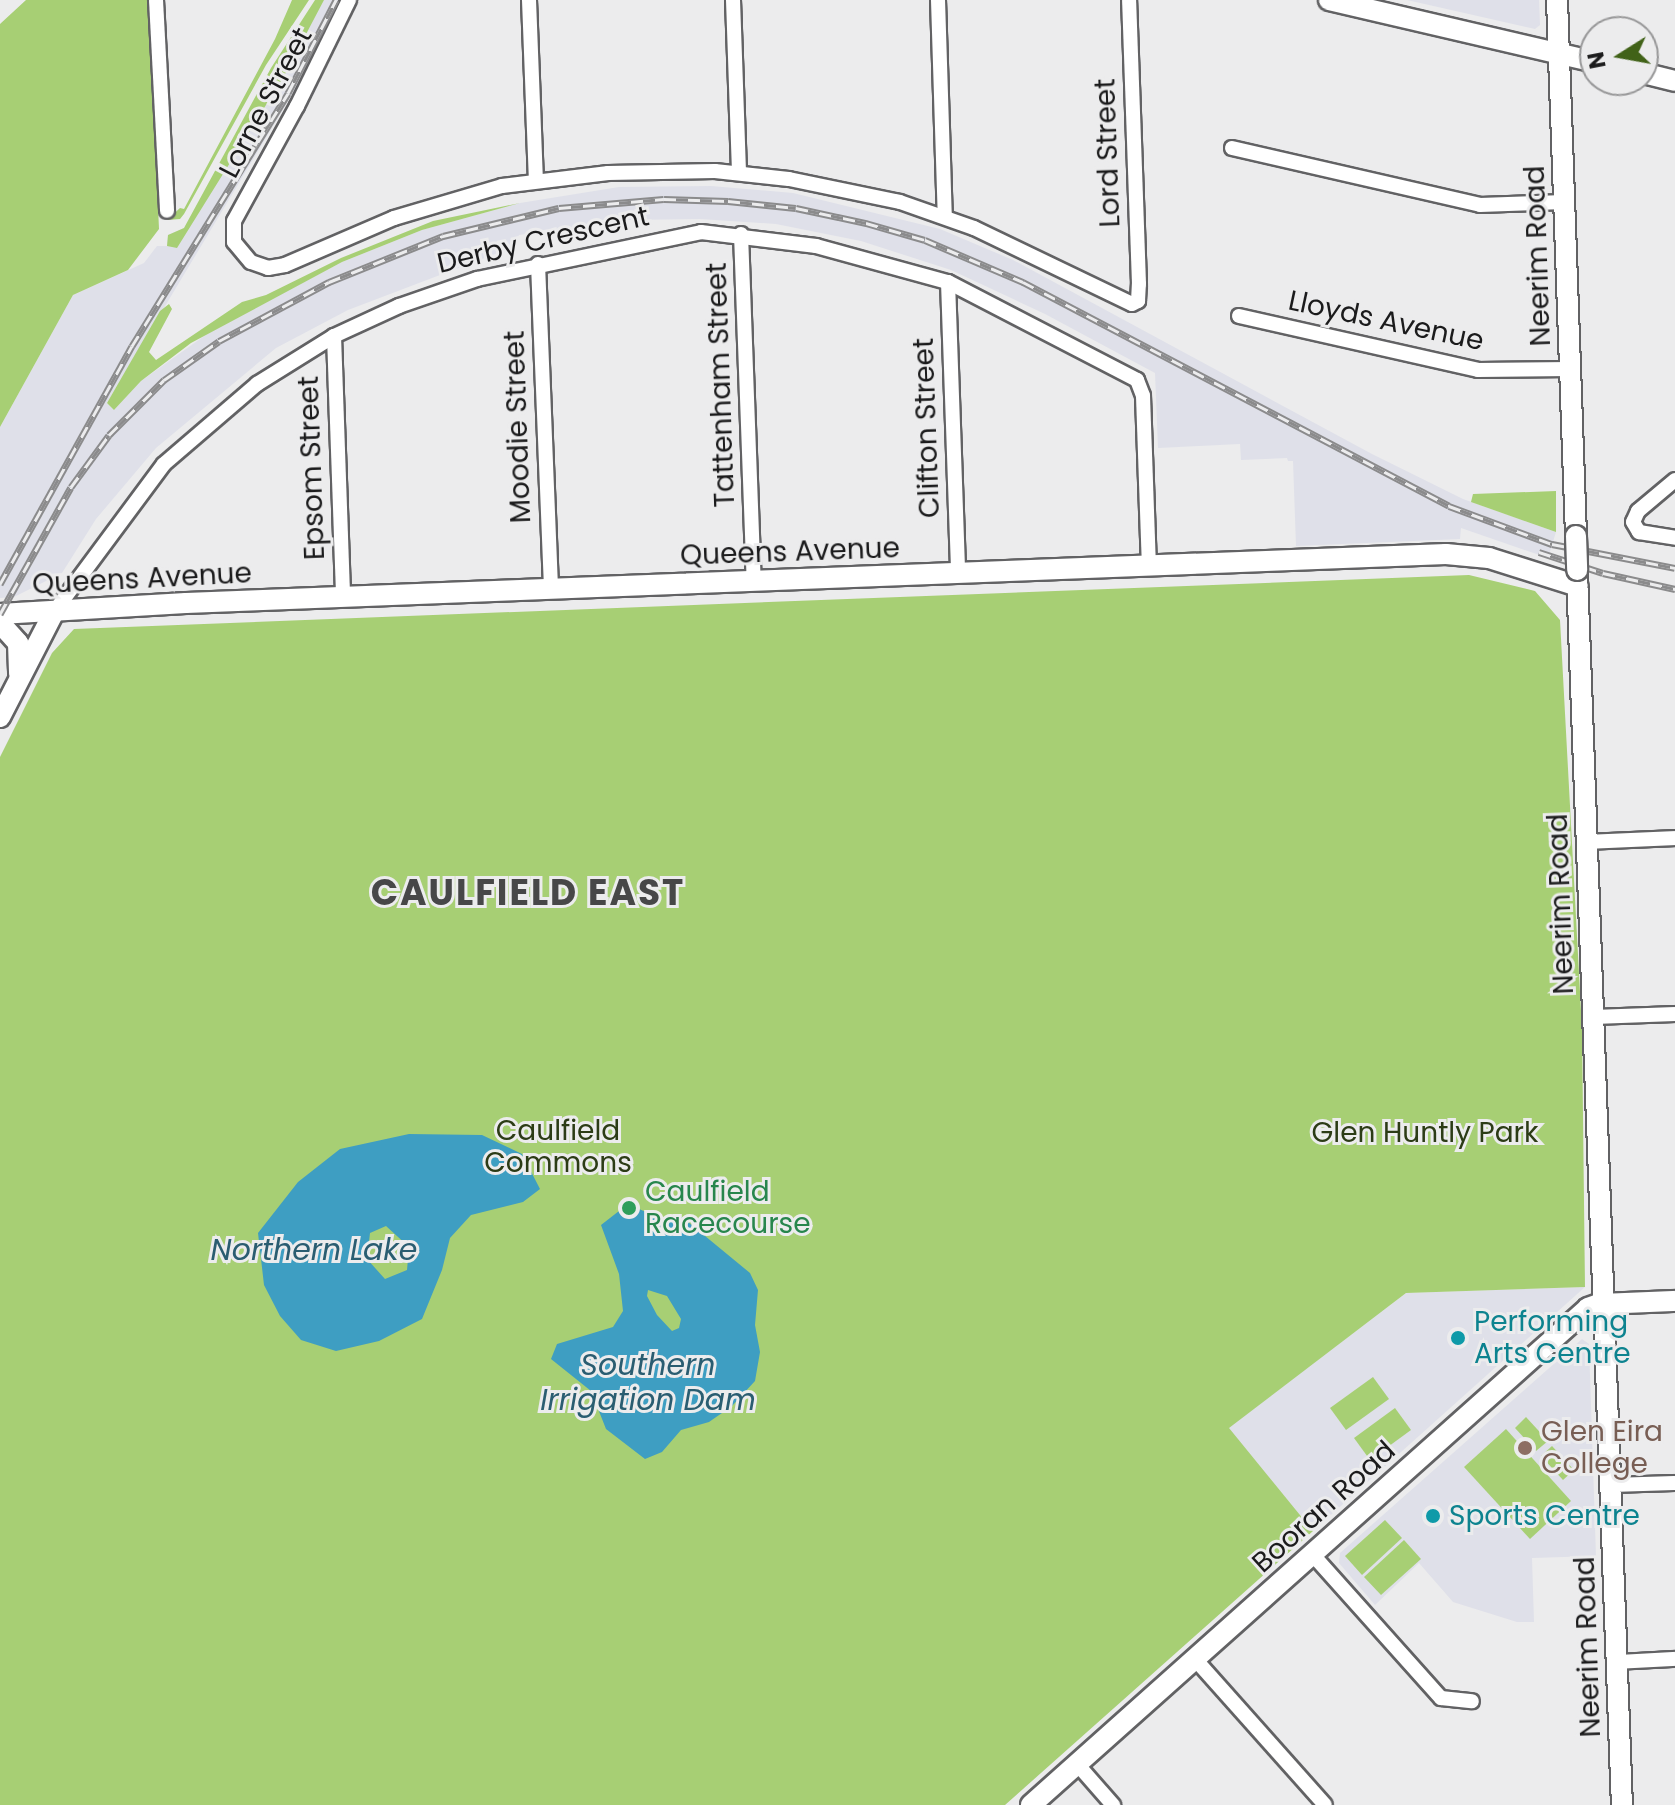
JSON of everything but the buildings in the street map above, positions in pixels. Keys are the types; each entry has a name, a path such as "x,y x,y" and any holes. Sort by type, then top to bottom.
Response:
{"main road":[{"path":"1329,0 1579,58"},
{"name":"Neerim Road","path":"1557,0 1622,1805"},
{"name":"Queens Avenue","path":"0,614 343,597 1460,554 1577,578"},
{"path":"0,717 54,612"},
{"path":"0,623 18,643 18,682"},
{"path":"1604,1303 1675,1301"},
{"name":"Booran Road","path":"1031,1805 1588,1308 1604,1303"}],"street":[{"path":"156,0 167,211"},
{"name":"Lorne Street","path":"349,0 297,106 243,202 233,232 241,253 251,262 268,268 285,265 422,208 536,180"},
{"path":"529,0 536,180 646,170 739,172 841,188 945,217 938,0"},
{"path":"733,0 739,172"},
{"name":"Lord Street","path":"945,217 1010,244 1117,299 1136,303 1139,284 1129,0"},
{"path":"1232,148 1480,205 1564,202"},
{"name":"Derby Crescent","path":"54,612 164,464 257,384 334,336 422,297 538,264 686,234 741,234 858,255 948,282 1140,383 1149,565"},
{"name":"Tattenham Street","path":"741,234 754,581"},
{"name":"Moodie Street","path":"538,264 551,589"},
{"name":"Clifton Street","path":"948,282 958,573"},
{"name":"Lloyds Avenue","path":"1239,316 1478,370 1570,369"},
{"name":"Epsom Street","path":"334,336 343,597"},
{"path":"1675,480 1640,509 1633,520 1639,532 1675,538"},
{"path":"1587,842 1675,838"},
{"path":"1594,1017 1675,1014"},
{"path":"1611,1485 1675,1483"},
{"path":"1313,1555 1441,1698 1472,1701"},
{"path":"1195,1659 1325,1805"},
{"path":"1617,1662 1675,1659"},
{"path":"1077,1764 1113,1805"}],"shaded area":[{"path":"322,0 342,0 300,81 107,403 114,410 141,381 214,329 342,262 422,230 520,203 619,187 711,186 793,193 940,229 1013,260 1372,454 1463,499 1556,532 1548,558 1461,528 1460,539 1296,546 1293,461 1287,458 1241,460 1240,444 1158,448 1155,373 1045,314 951,270 861,241 776,224 700,219 629,220 519,235 511,248 348,310 276,348 156,448 96,519 62,573 14,597 0,598 0,427 73,295 144,263 157,246 167,246 168,235 184,228 273,69"},
{"path":"1407,0 1539,0 1540,25 1535,29"},
{"name":"Glen Eira College","path":"1585,1287 1313,1531 1228,1428 1406,1293"},
{"name":"Glen Eira College","path":"1582,1339 1589,1344 1596,1556 1532,1558 1534,1622 1517,1622 1453,1602 1419,1563 1375,1605 1339,1563 1340,1553"}],"green space":[{"path":"26,0 149,0 159,229 128,270 73,295 0,427 0,24"},
{"path":"292,0 309,0 266,65 184,214 180,219 167,220 180,208 184,209 275,39"},
{"path":"315,0 324,0 284,76 177,248 167,246 168,235 184,228 271,68"},
{"path":"520,203 422,230 342,262 191,343 141,381 114,410 107,403 160,311 169,304 172,309 149,352 156,360 242,302 266,295 341,258 433,221"},
{"path":"1556,491 1556,532 1471,502 1473,494"},
{"name":"Caulfield Racecourse","path":"1469,575 1535,591 1560,620 1582,1029 1585,1287 1406,1293 1229,1428 1313,1531 1005,1805 0,1805 0,757 52,653 74,629"},
{"path":"1373,1377 1389,1399 1346,1430 1330,1408"},
{"path":"1395,1408 1411,1430 1370,1460 1354,1438"},
{"path":"1526,1417 1548,1441 1536,1451 1515,1428"},
{"path":"1506,1429 1571,1501 1530,1539 1464,1467"},
{"path":"1552,1446 1574,1470 1563,1480 1541,1456"},
{"path":"1385,1520 1402,1538 1362,1575 1345,1556"},
{"path":"1404,1540 1421,1559 1381,1595 1364,1577"}],"water":[{"name":"Northern Lake","path":"409,1134 482,1135 522,1154 540,1189 523,1202 471,1215 450,1238 442,1270 422,1319 379,1341 336,1351 301,1340 280,1316 264,1285 258,1233 298,1182 340,1149","holes":["386,1226 409,1247 407,1270 385,1279 367,1259 370,1233"]},
{"name":"Southern Irrigation Dam","path":"628,1204 657,1217 682,1217 750,1273 758,1290 755,1325 760,1352 755,1381 732,1406 709,1422 681,1430 662,1452 645,1459 606,1429 591,1391 551,1359 557,1344 613,1327 623,1311 619,1274 601,1225","holes":["648,1290 667,1296 681,1319 679,1328 672,1331 657,1315 647,1296"]}],"railway":[{"path":"0,584 132,346 288,93 336,0"},
{"path":"0,614 71,487 109,435 164,380 219,341 329,282 443,236 559,208 664,199 796,208 925,240 1023,282 1449,506 1552,544 1675,568"},
{"path":"1539,552 1603,573 1675,589"}],"place":[{"name":"Caulfield Racecourse","path":"629,1208"},
{"name":"Performing Arts Centre","path":"1458,1338"},
{"name":"Glen Eira College","path":"1525,1448"},
{"name":"Sports Centre","path":"1433,1516"}],"district":[{"name":"CAULFIELD EAST","path":"528,893"}],"park label":[{"name":"Glen Huntly Park","path":"1425,1133"},
{"name":"Caulfield Commons","path":"558,1147"}]}
